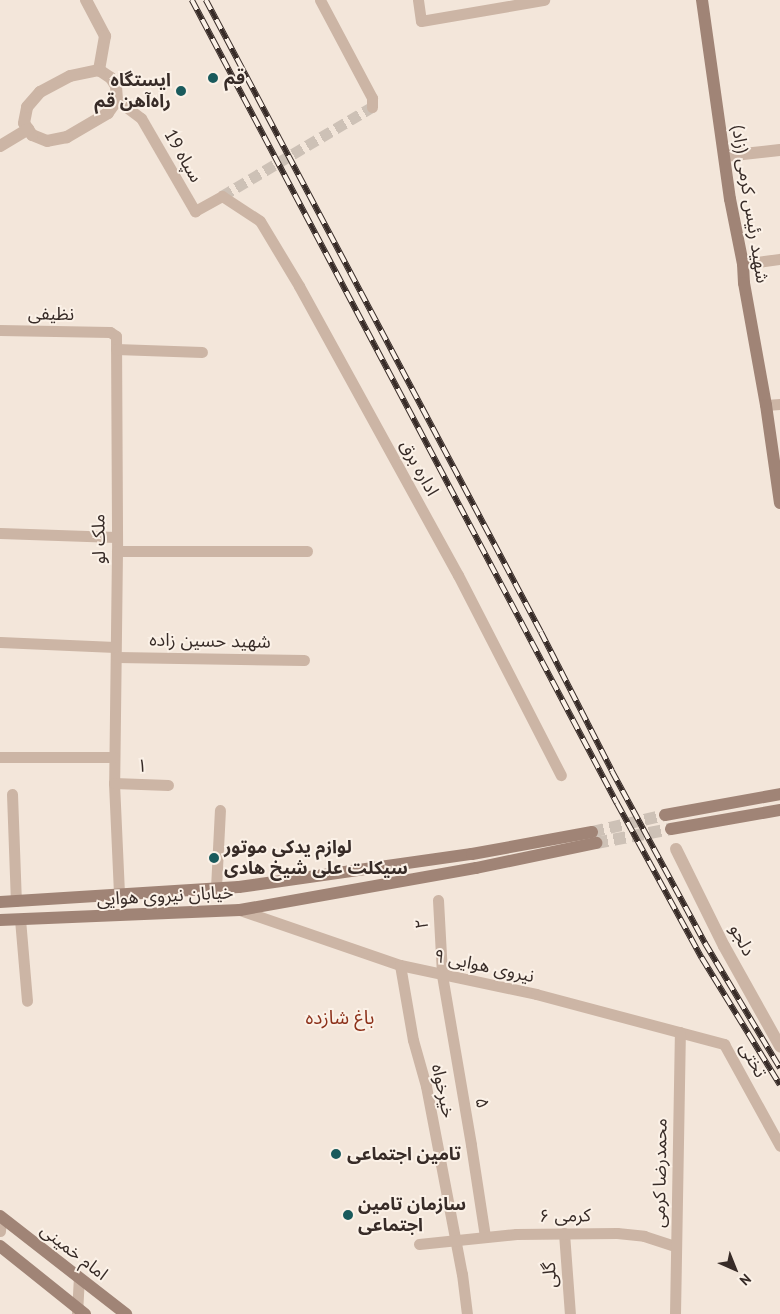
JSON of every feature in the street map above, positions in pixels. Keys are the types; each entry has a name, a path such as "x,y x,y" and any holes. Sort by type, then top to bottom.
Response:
{"main road":[{"name":"شهید رئیس کرمی (زاد)","path":"702,0 730,199 743,264 744,283 766,405 780,503"},
{"path":"665,815 780,794"},
{"path":"671,829 780,810"},
{"name":"خیابان نیروی هوایی","path":"0,902 216,888 594,837 476,868 240,910 0,920"},
{"name":"امام خمینی","path":"1,1216 126,1314"},
{"path":"0,1246 80,1312"}],"street":[{"path":"86,0 105,36 99,70"},
{"path":"320,0 372,102"},
{"path":"418,0 421,21 544,0"},
{"path":"99,70 110,78 116,86 117,100 108,112 67,137 47,140 32,135 24,123 27,107 40,92 70,76 99,70"},
{"name":"سپاه 19","path":"117,100 141,118 195,211 222,196"},
{"path":"0,146 28,129"},
{"path":"725,156 780,150"},
{"name":"اداره برق","path":"222,196 260,221 294,278 458,575 561,775"},
{"path":"743,264 780,259"},
{"name":"نظیفی","path":"0,330 101,332 113,334 116,348"},
{"path":"116,348 202,352"},
{"name":"ملک لو","path":"116,348 117,551 114,783 119,894"},
{"path":"766,405 780,404"},
{"path":"0,534 116,537"},
{"path":"117,551 308,551"},
{"name":"شهید حسین زاده","path":"0,642 116,652 304,660"},
{"path":"0,757 114,757"},
{"name":"۱","path":"114,783 168,785"},
{"path":"12,794 16,901"},
{"path":"216,888 220,810"},
{"name":"دلجو","path":"676,849 724,946 780,1046"},
{"name":"۲","path":"438,900 442,976"},
{"name":"نیروی هوایی ۹","path":"240,910 400,965 442,976 536,994 724,1044"},
{"path":"20,919 27,1001"},
{"name":"خیرخواه","path":"400,965 413,1040 426,1086 467,1314"},
{"name":"۵","path":"442,976 471,1145 484,1237"},
{"name":"محمدرضا کرمی","path":"676,1314 675,1246 680,1032"},
{"name":"تختی","path":"724,1044 780,1146"},
{"path":"0,1231 1,1216"},
{"name":"کرمی ۶","path":"418,1244 484,1237 617,1232 644,1236 675,1246"},
{"name":"گلی","path":"564,1233 570,1314"},
{"path":"79,1279 80,1312"}],"tunnel":[{"path":"222,196 372,107"},
{"path":"592,832 665,815"},
{"path":"596,843 671,829"}],"railway":[{"path":"192,0 617,803 702,958 780,1085"},
{"path":"206,0 541,632 612,771 705,943 780,1068"}],"place":[{"name":"قم","path":"213,78"},
{"name":"ایستگاه راه‌آهن قم","path":"181,91"},
{"name":"لوازم یدکی موتور سیکلت علی شیخ هادی","path":"214,858"},
{"name":"تامین اجتماعی","path":"336,1154"},
{"name":"سازمان تامین اجتماعی","path":"348,1215"}],"district":[{"name":"باغ شازده","path":"340,1018"}]}
